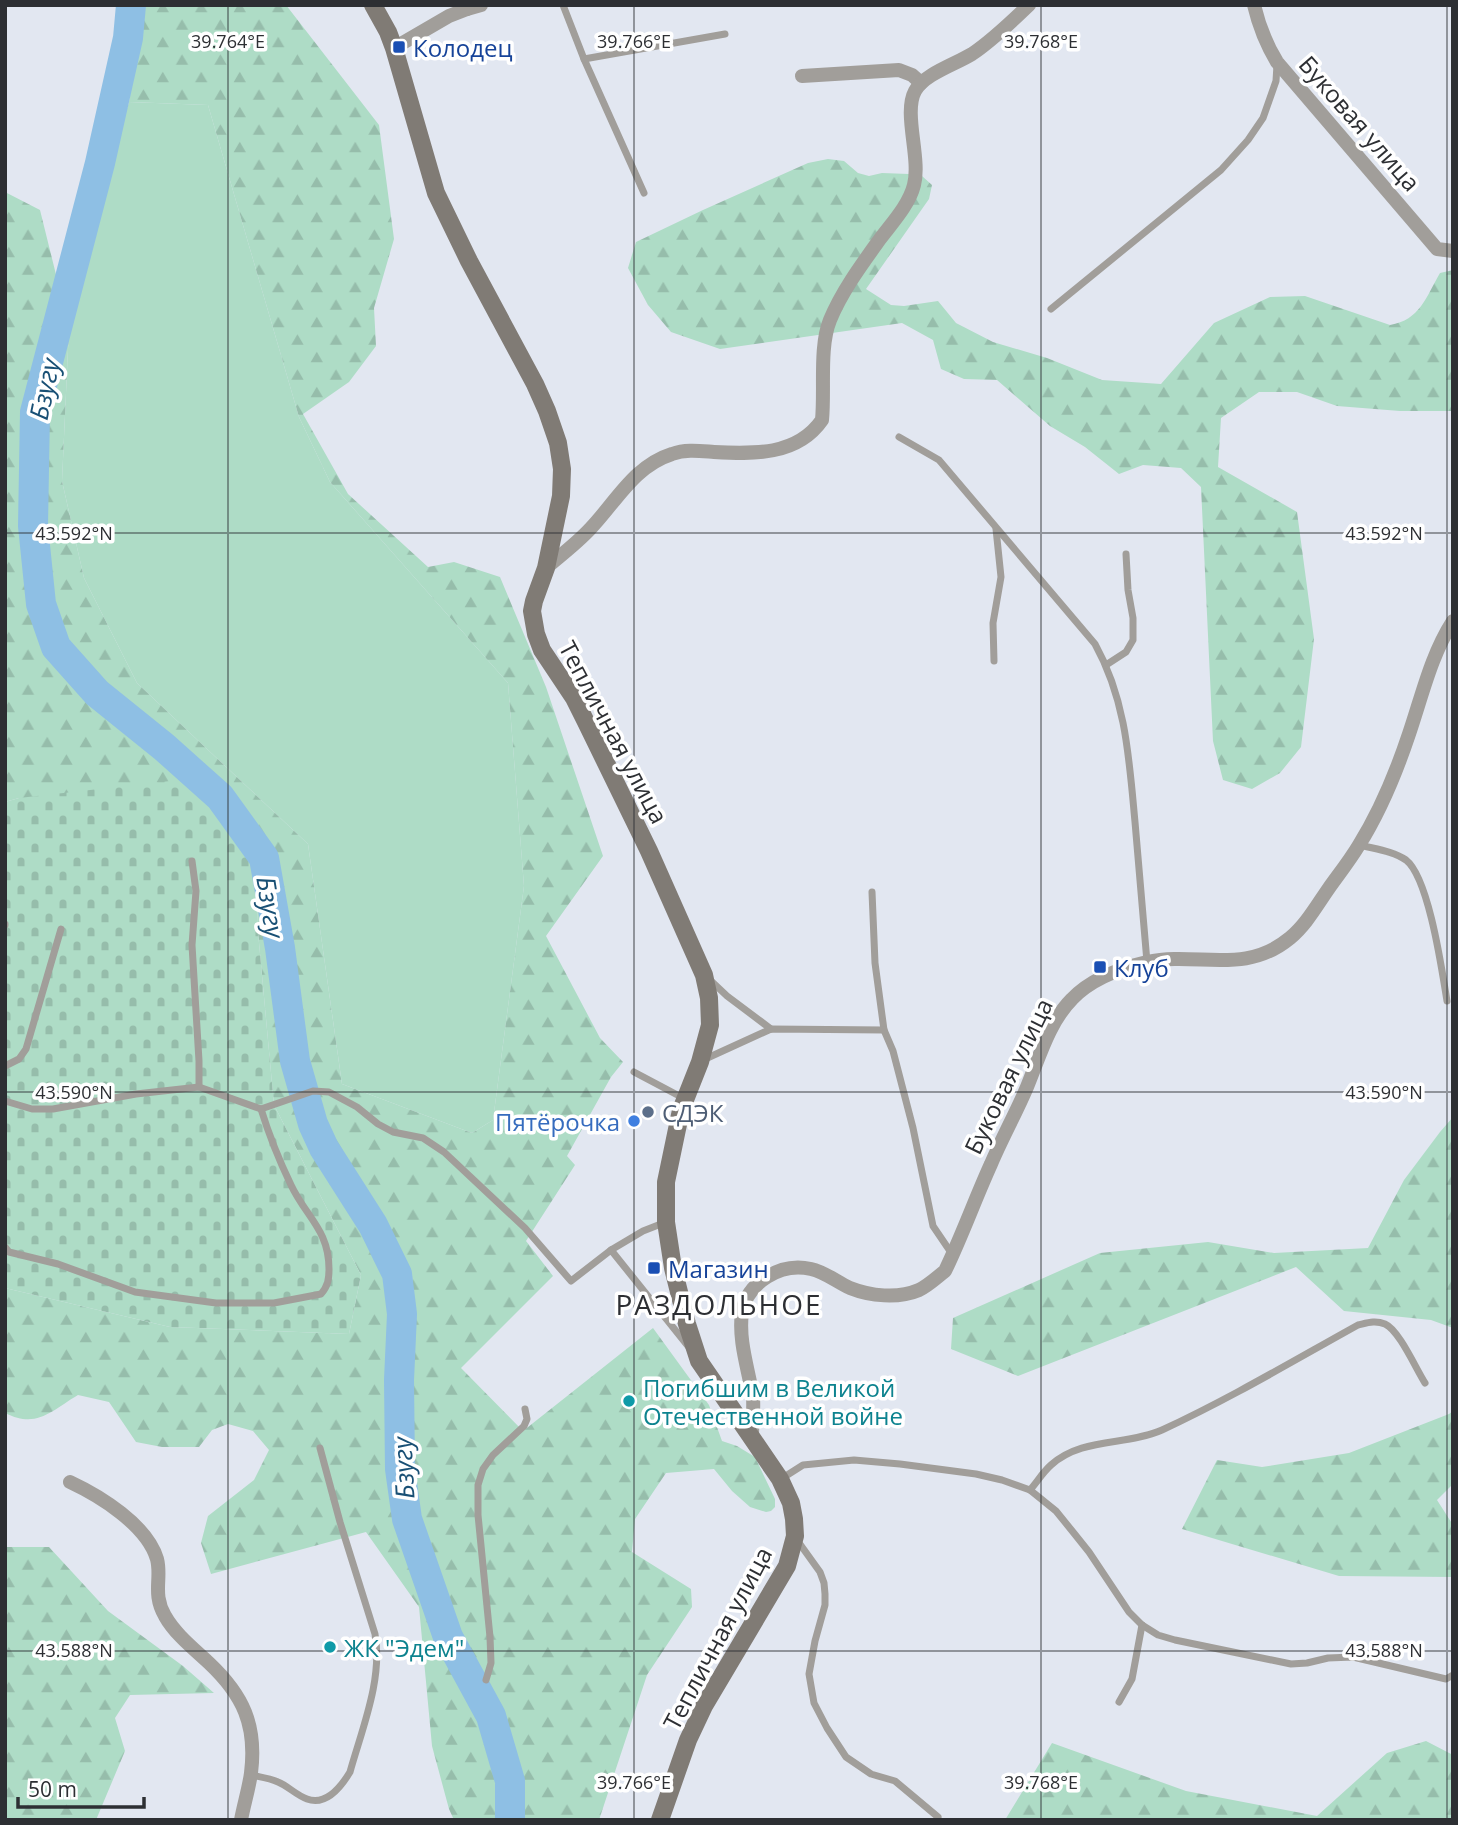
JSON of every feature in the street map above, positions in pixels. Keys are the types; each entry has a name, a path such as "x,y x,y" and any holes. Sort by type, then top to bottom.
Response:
{"street":[{"name":"Тепличная улица","path":"373,5 394,48 436,193 487,296 535,384 558,443 562,469 561,496 546,568 534,601 532,621 542,650 574,698 649,851 704,975 709,998 709,1025 685,1099 666,1182 666,1222 673,1268 699,1361 780,1479 791,1503 794,1519 795,1536 787,1566 704,1706 688,1740 660,1820"},
{"path":"546,568 590,530 645,467 658,459 693,450 766,453 785,449 814,431 822,420 825,342 831,318 859,268 905,205 915,184 911,102 915,91 920,83 973,53 1029,5"},
{"name":"Буковая улица","path":"1254,5 1260,29 1278,62 1437,249 1453,251"},
{"path":"394,48 472,6"},
{"path":"802,76 899,70 912,75 920,83"},
{"name":"Буковая улица","path":"752,1436 753,1402 741,1328 743,1310 760,1281 778,1271 793,1268 813,1269 852,1289 872,1294 898,1295 918,1290 944,1271 1038,1059 1059,1016 1071,1000 1084,988 1103,977 1147,962 1165,959 1254,958 1290,937 1312,914 1359,845 1385,794 1432,665 1453,621"},
{"path":"70,1482 85,1489 139,1529 157,1560 158,1601 168,1621 225,1678 240,1699 252,1734 251,1775 241,1820"}],"lane":[{"path":"563,5 644,193"},
{"path":"584,59 725,34"},
{"path":"1051,309 1221,170 1264,118 1276,81 1278,62"},
{"path":"899,437 939,460 1095,643 1106,665 1122,712 1147,962"},
{"path":"994,662 993,623 1001,577 996,528"},
{"path":"1106,665 1126,652 1133,640 1126,554"},
{"path":"1359,845 1393,853 1407,861 1416,871 1439,951 1447,1001"},
{"path":"192,861 196,891 192,945 200,1087"},
{"path":"872,892 875,963 884,1030 893,1051 913,1128 933,1226 953,1255"},
{"path":"5,1066 19,1059 26,1049 61,929"},
{"path":"704,975 771,1029"},
{"path":"699,1062 771,1029 884,1030"},
{"path":"634,1072 685,1099"},
{"path":"5,1101 32,1109 53,1109 136,1094 200,1087 261,1109 313,1091 329,1092 358,1107 378,1124 393,1132 433,1144 480,1184 525,1228 571,1281 611,1250 643,1231 666,1222"},
{"path":"5,1247 9,1252 58,1264 135,1293 216,1303 274,1303 321,1294 329,1279 326,1245 321,1232 295,1194 279,1161 261,1109"},
{"path":"611,1250 699,1361"},
{"path":"1030,1490 1051,1465 1070,1452 1088,1445 1158,1432 1357,1325 1372,1322 1386,1324 1395,1333 1425,1383"},
{"path":"486,1680 491,1663 490,1637 478,1515 478,1485 483,1469 493,1455 524,1426 527,1419 525,1409"},
{"path":"251,1775 279,1782 307,1799 326,1798 343,1784 350,1772 374,1687 378,1648 375,1634 320,1448"},
{"path":"780,1479 803,1465 854,1460 976,1474 1002,1480 1030,1490 1056,1511 1089,1552 1129,1612 1142,1625 1158,1634 1175,1640 1291,1664 1353,1657 1446,1679 1453,1675"},
{"path":"795,1536 820,1572 824,1583 825,1605 809,1674 814,1703 846,1757 871,1774 895,1781 938,1817"},
{"path":"1119,1703 1132,1679 1142,1625"}],"green space":[{"path":"143,5 286,5 379,125 394,239 374,308 376,346 349,382 303,414 348,494 428,567 454,562 500,577 546,687 603,856 546,936 600,1038 623,1062 611,1077 567,1156 575,1165 526,1241 553,1276 461,1368 523,1431 653,1328 709,1405 722,1441 755,1457 775,1499 775,1507 771,1511 750,1507 714,1469 666,1473 635,1519 632,1552 691,1589 692,1607 647,1675 599,1820 454,1820 432,1746 419,1607 366,1532 211,1574 201,1543 208,1516 254,1480 269,1450 253,1431 228,1424 212,1430 199,1447 162,1447 136,1442 109,1402 78,1395 35,1419 5,1413 5,1288 170,1327 349,1334 361,1275 274,1105 258,932 256,833 19,798 5,802 5,192 40,210 69,327 62,481 84,578 137,683 308,844 342,1084 472,1133 493,1120 524,886 508,683 330,482 299,417 208,105 129,102"},
{"path":"129,102 208,105 299,417 330,482 508,683 524,886 493,1120 472,1133 342,1084 308,844 137,683 84,578 62,481 69,327"},
{"path":"828,159 844,161 858,173 869,176 882,173 909,174 922,176 932,185 929,199 866,289 891,305 938,301 956,323 993,342 1047,358 1102,380 1161,384 1214,323 1270,297 1305,296 1390,325 1400,322 1421,306 1440,273 1453,270 1453,411 1400,411 1337,406 1297,392 1259,392 1221,418 1218,467 1297,512 1314,639 1301,747 1280,773 1252,789 1223,780 1213,741 1201,487 1181,468 1143,465 1119,474 1085,447 1050,426 997,380 964,379 941,369 933,340 902,323 720,349 671,332 648,305 628,268 636,242 808,163"},
{"path":"197,778 256,833 258,932 274,1105 361,1275 349,1334 170,1327 5,1288 5,802 19,798"},
{"path":"1453,1117 1453,1328 1431,1320 1344,1311 1296,1267 1018,1376 951,1349 953,1318 1100,1253 1208,1242 1274,1253 1368,1248 1404,1180"},
{"path":"1453,1411 1453,1484 1437,1500 1453,1525 1453,1577 1339,1576 1182,1529 1217,1460 1262,1467 1349,1453"},
{"path":"5,1547 49,1547 108,1611 183,1666 214,1693 130,1695 115,1718 125,1751 96,1820 5,1820"},
{"path":"1426,1741 1453,1755 1453,1820 1005,1820 1052,1743 1186,1791 1317,1816 1387,1753"}],"waterway":[{"name":"Бзугу","path":"131,5 128,38 100,163 35,412 33,526 41,604 56,647 97,693 220,797 264,858 280,948 295,1061 313,1124 324,1148 373,1225 397,1274 402,1314 399,1380 400,1469 407,1519 448,1637 491,1716 510,1781 510,1820"}],"place":[{"name":"Колодец","path":"399,47"},
{"name":"Клуб","path":"1100,967"},
{"name":"СДЭК","path":"648,1112"},
{"name":"Пятёрочка","path":"634,1121"},
{"name":"Магазин","path":"654,1268"},
{"name":"Погибшим в Великой Отечественной войне","path":"629,1401"},
{"name":"ЖК \"Эдем\"","path":"330,1647"}],"district":[{"name":"РАЗДОЛЬНОЕ","path":"719,1304"}]}
